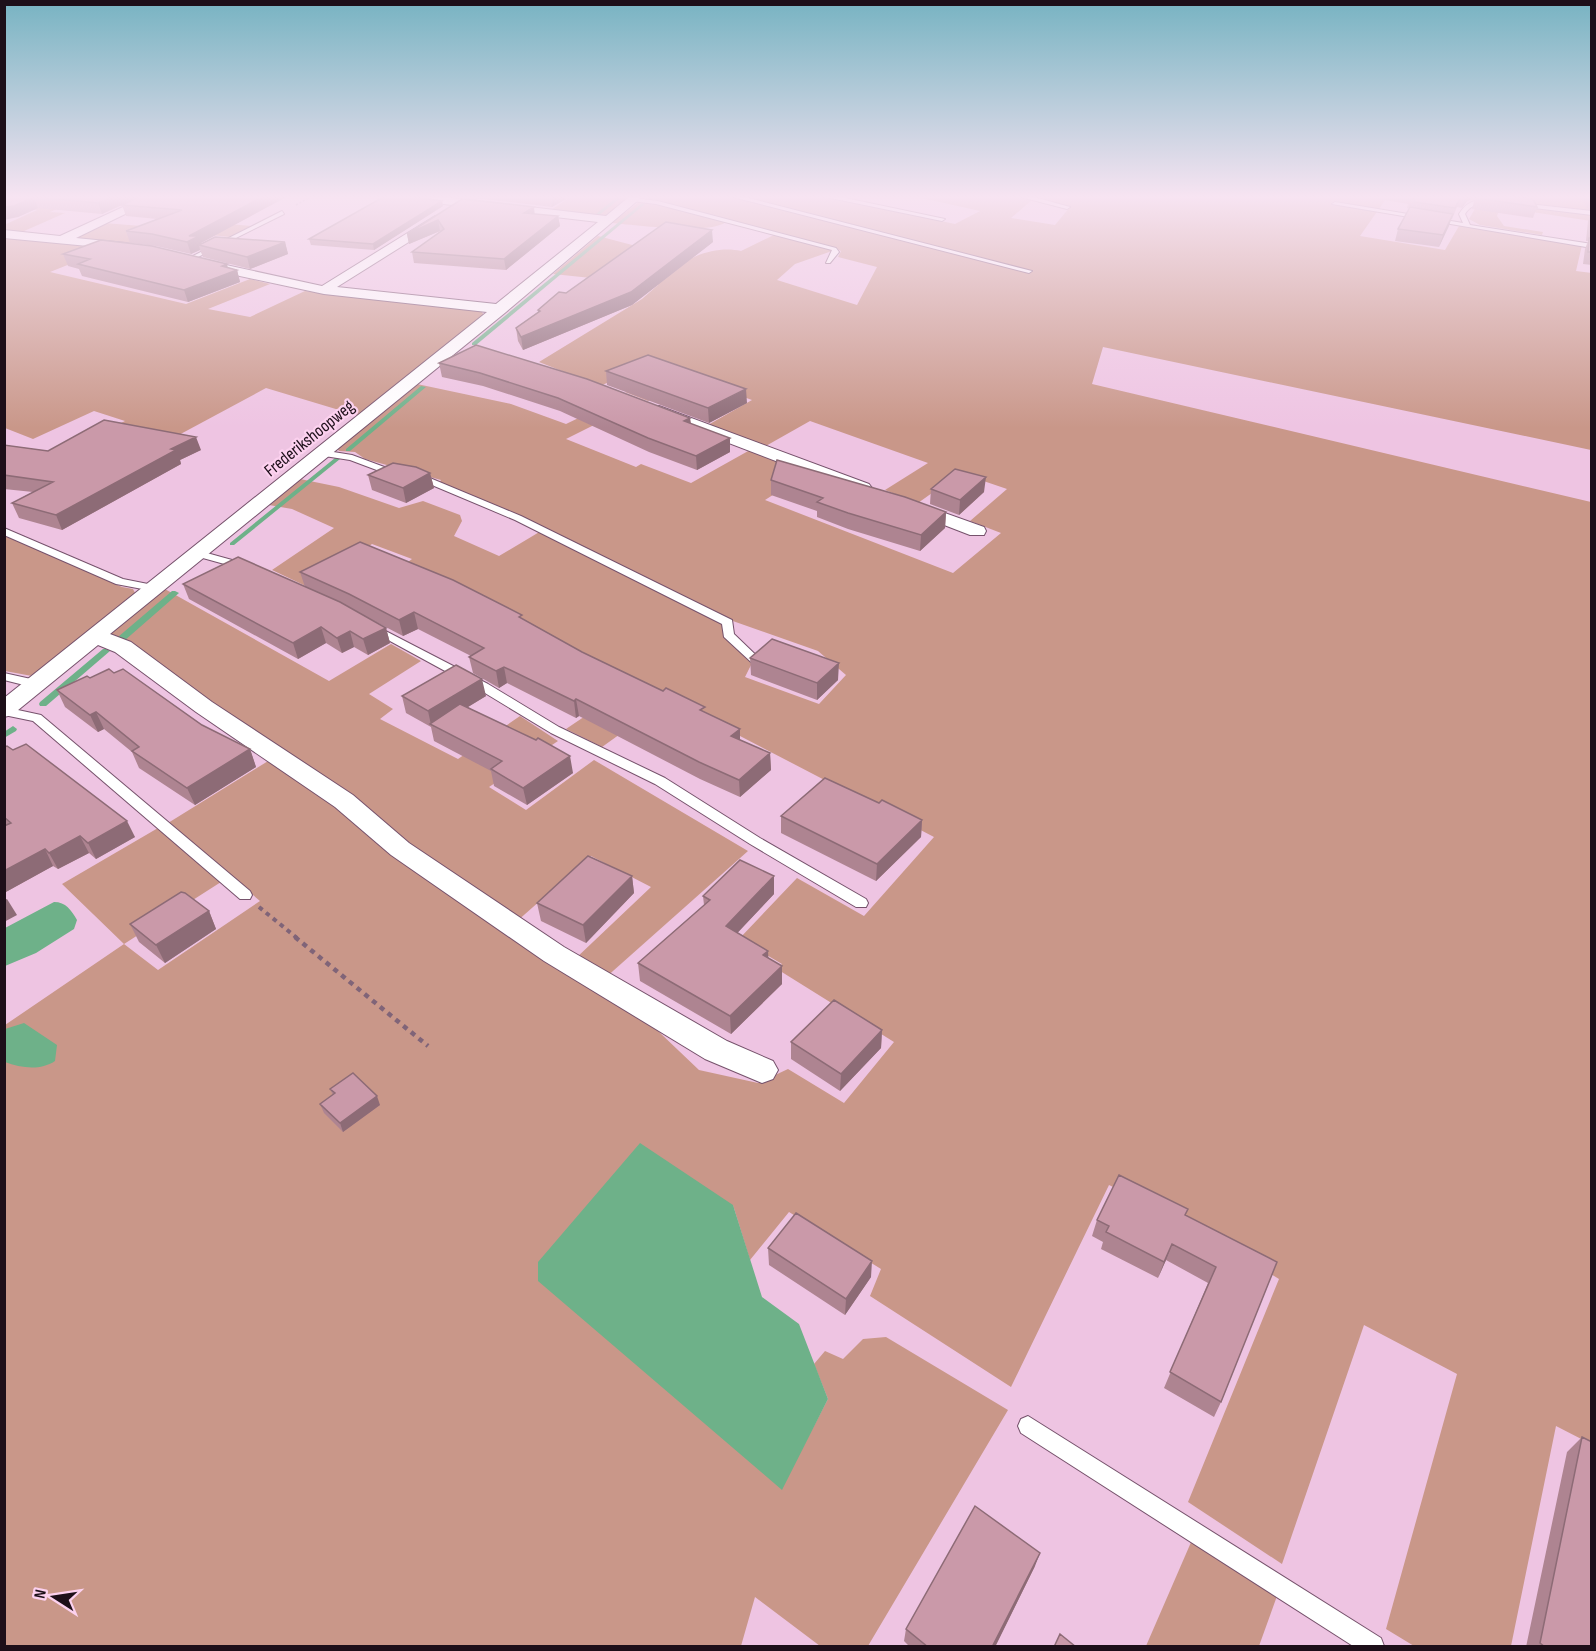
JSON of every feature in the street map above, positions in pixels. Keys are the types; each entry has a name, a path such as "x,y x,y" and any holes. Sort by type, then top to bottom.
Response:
{"street":[{"path":"247,273 324,290 501,309"},
{"path":"324,290 351,273"},
{"name":"Frederikshoopweg","path":"4,711 196,553 545,273"},
{"path":"452,348 473,351"},
{"path":"648,407 878,494"},
{"path":"900,502 977,531"},
{"path":"95,636 123,647 204,707 344,801 400,849 554,954 716,1050 762,1070"}],"lane":[{"path":"321,453 352,458 393,473 422,478 518,518 728,622 728,635 755,660"},
{"path":"4,531 120,582 153,588"},
{"path":"196,553 238,564 258,573"},
{"path":"359,620 484,687 555,730 660,781 755,842 861,903"},
{"path":"4,676 36,684"},
{"path":"4,711 37,718 245,895"},
{"path":"1028,1426 1373,1647"}],"path":[{"path":"245,895 428,1046"}],"shaded area":[{"path":"4,273 54,273 186,304 250,279 270,284 208,309 250,317 305,291 481,311 484,315 359,416 266,388 162,444 113,427 125,421 94,411 33,439 5,428"},
{"path":"554,273 785,273 777,280 857,305 874,273 1592,273 1591,450 1103,347 1092,384 1591,502 1591,1444 1556,1426 1511,1646 1414,1646 1386,1629 1457,1374 1364,1325 1282,1564 1188,1502 1279,1279 1176,1217 1109,1185 1011,1387 870,1296 881,1269 789,1212 750,1260 733,1205 781,1489 828,1399 814,1364 825,1351 843,1359 863,1339 886,1337 1008,1410 868,1646 820,1646 755,1597 741,1646 5,1646 5,1025 124,944 158,970 260,901 168,823 273,758 637,1011 699,1070 758,1083 788,1069 844,1103 894,1042 777,969 782,964 739,939 797,878 864,916 934,837 669,699 602,747 566,729 634,683 349,605 412,559 372,544 310,588 272,570 334,528 292,509 269,505 300,479 339,487 399,508 423,501 460,515 462,521 454,536 499,556 541,531 725,623 724,636 752,663 745,677 819,704 846,675 818,651 730,620 521,516 439,483 441,480 365,459 355,452 339,451 337,448 417,384 511,404 566,424 616,400 632,406 566,439 636,467 641,464 691,483 750,450 809,472 765,500 953,573 1001,533 970,521 1007,489 960,473 918,503 885,490 928,463 810,421 764,447 708,425 752,400 696,380 648,401 625,392 672,372 650,364 600,386 539,362 642,299 658,285"},
{"path":"4,535 122,587 133,589 135,593 132,598 32,676 5,671"},
{"path":"163,588 329,681 391,644 421,661 369,694 393,709 380,719 458,759 520,716 558,741 489,787 526,810 594,760 748,851 604,979 574,960 651,887 591,856 516,922 110,634"},
{"path":"158,828 221,882 124,944 62,884"},
{"path":"54,902 65,905 73,913 77,920 74,929 36,953 5,966 5,928"},
{"path":"24,1023 57,1045 55,1061 30,1068 5,1062 5,1029"},
{"path":"640,1143 733,1205 762,1297 799,1324 828,1399 782,1490 538,1281 538,1262"},
{"path":"1192,1540 1277,1596 1259,1646 1146,1646"}],"building":[{"path":"115,273 229,273 184,290"},
{"path":"594,273 656,273 631,292 521,337 516,328 540,311 538,310 559,292 566,293"},
{"path":"476,345 587,379 690,418 684,421 730,438 696,456 648,438 558,398 480,373 439,363"},
{"path":"648,355 746,389 708,408 606,371"},
{"path":"104,420 196,437 56,515 12,503 53,482 4,475 4,445 48,451"},
{"path":"777,460 905,497 946,512 921,535 848,513 817,502 823,498 771,480"},
{"path":"393,463 416,467 430,473 403,488 368,475"},
{"path":"955,469 986,477 960,500 931,489"},
{"path":"360,542 453,580 522,615 519,617 582,652 663,691 666,688 705,707 700,710 740,729 731,736 770,753 739,780 576,699 574,701 504,667 496,671 469,657 484,648 414,612 399,620 300,572"},
{"path":"238,557 340,602 386,628 363,639 350,631 337,638 321,627 293,643 183,584"},
{"path":"772,639 839,663 817,683 750,658"},
{"path":"456,665 482,679 428,711 402,696"},
{"path":"109,669 114,673 123,669 202,725 250,749 187,788 132,751 139,747 96,712 90,715 57,690"},
{"path":"460,704 536,740 538,738 570,756 523,788 491,769 502,761 430,724"},
{"path":"26,744 127,821 88,843 80,836 49,853 45,849 4,871 4,826 11,823 4,817 4,747 7,746 13,750"},
{"path":"825,778 879,803 882,800 922,820 877,864 781,816"},
{"path":"588,856 632,876 583,925 537,903"},
{"path":"740,860 774,876 726,926 768,951 763,955 782,966 730,1016 638,963 710,900 703,896"},
{"path":"181,892 209,911 156,945 130,924"},
{"path":"834,1000 882,1030 841,1074 791,1042"},
{"path":"353,1073 377,1096 340,1123 320,1104 335,1093 330,1089"},
{"path":"1119,1175 1188,1209 1185,1215 1277,1262 1221,1402 1170,1372 1216,1267 1172,1244 1164,1262 1106,1232 1109,1226 1097,1220"},
{"path":"796,1213 872,1261 846,1299 768,1248"},
{"path":"1582,1437 1592,1442 1592,1647 1545,1647 1540,1643"},
{"path":"975,1506 1040,1553 992,1647 928,1647 906,1629"},
{"path":"1060,1634 1076,1647 1054,1647"}],"waterway":[{"path":"474,344 560,273"},
{"path":"348,450 423,387"},
{"path":"232,544 337,459"},
{"path":"121,639 175,593"},
{"path":"43,704 106,651"},
{"path":"4,736 13,729"}]}
